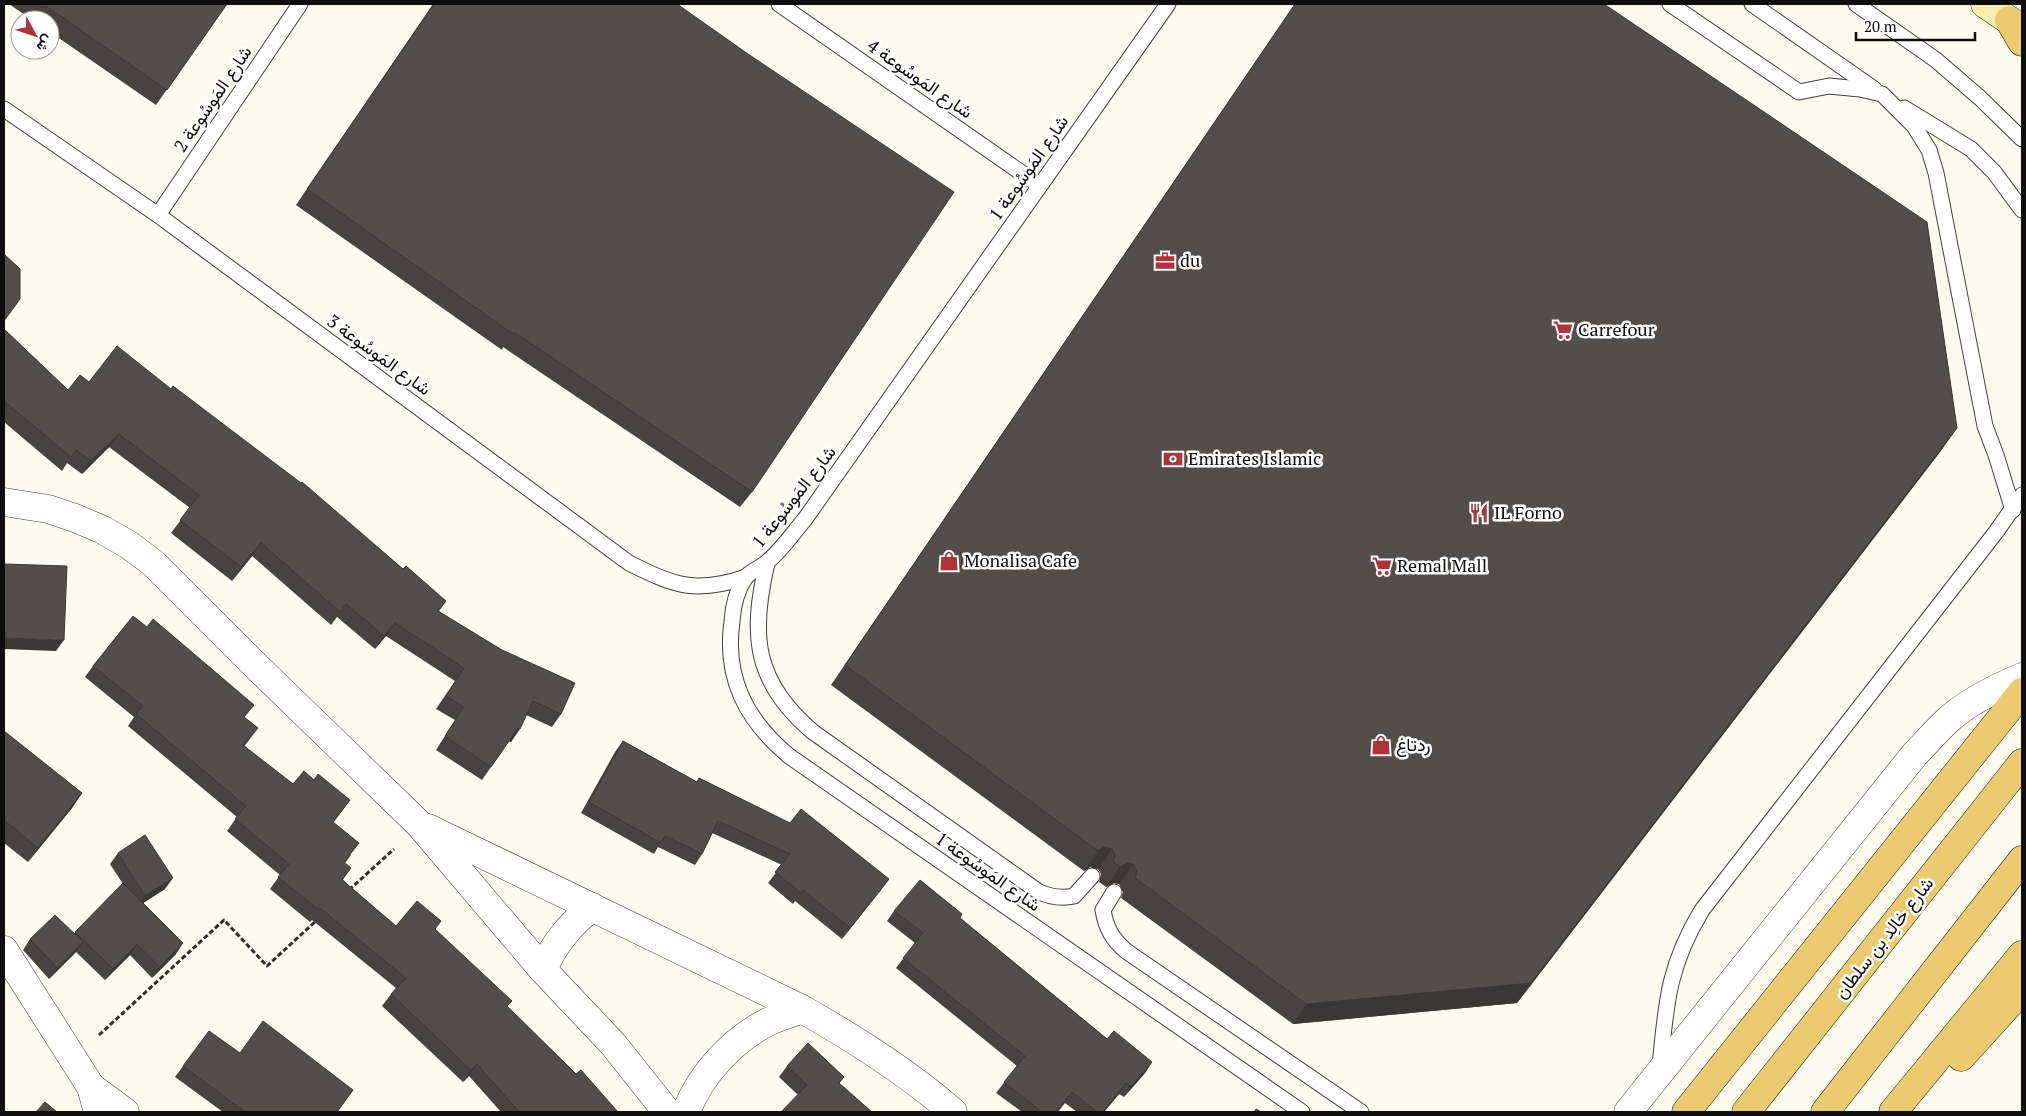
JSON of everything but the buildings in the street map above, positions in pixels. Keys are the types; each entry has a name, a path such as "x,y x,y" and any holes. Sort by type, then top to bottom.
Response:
{"main road":[{"path":"1986,4 2018,30"},
{"path":"1686,1112 2022,692"},
{"name":"شارع خالِد بن سلطان","path":"1746,1112 2022,763"},
{"path":"1825,1112 2022,860"},
{"path":"1893,1112 2022,955"},
{"path":"1902,1112 1946,1073 2022,990"}],"street":[{"path":"4,502 48,509 76,518 103,530 153,563 420,825 543,970 613,1044 667,1112"},
{"path":"1628,1112 1915,754 1948,720 1969,704 1997,688 2022,677"},
{"path":"420,825 802,1009 838,1029 892,1065 953,1112"},
{"path":"543,970 561,936 592,907"},
{"path":"4,950 73,1059 95,1100 125,1112"},
{"path":"686,1112 704,1078 722,1056 746,1036 772,1020 802,1009"}],"lane":[{"name":"شارع المَوسُوعة 2","path":"158,215 300,4"},
{"name":"شارع المَوسُوعة 4","path":"779,4 1039,185"},
{"name":"شارع المَوسُوعة 1","path":"1168,4 805,519 767,563 746,576 738,595 730,635 733,674 748,712 774,743 797,762 1302,1112"},
{"path":"1670,4 1799,92 1829,86 1860,88 1882,94 1914,126 1929,150 1940,189 1985,426 2013,510"},
{"path":"1752,4 1882,94 1971,150 1994,172 2022,210"},
{"path":"1856,4 1936,60 1980,98 2022,139"},
{"name":"شارع المَوسُوعة 3","path":"4,108 158,215 629,563 674,584 698,587 723,585 746,576"},
{"path":"1660,1072 1667,1000 1672,976 1680,953 1698,917 2013,510 2022,495"},
{"path":"767,563 759,604 760,656 768,678 780,698 795,716 813,732 1039,892 1051,897 1064,898 1074,896 1092,876"},
{"path":"1114,892 1103,910 1109,932 1120,946 1361,1112"}],"path":[{"path":"347,892 420,825"},
{"path":"73,1059 224,920 267,966 318,919"}],"place":[{"name":"du","path":"1165,261"},
{"name":"Carrefour","path":"1563,330"},
{"name":"Emirates Islamic","path":"1173,459"},
{"name":"IL Forno","path":"1479,513"},
{"name":"Monalisa Cafe","path":"949,561"},
{"name":"Remal Mall","path":"1382,566"},
{"name":"ردتاغ","path":"1381,745"}]}
